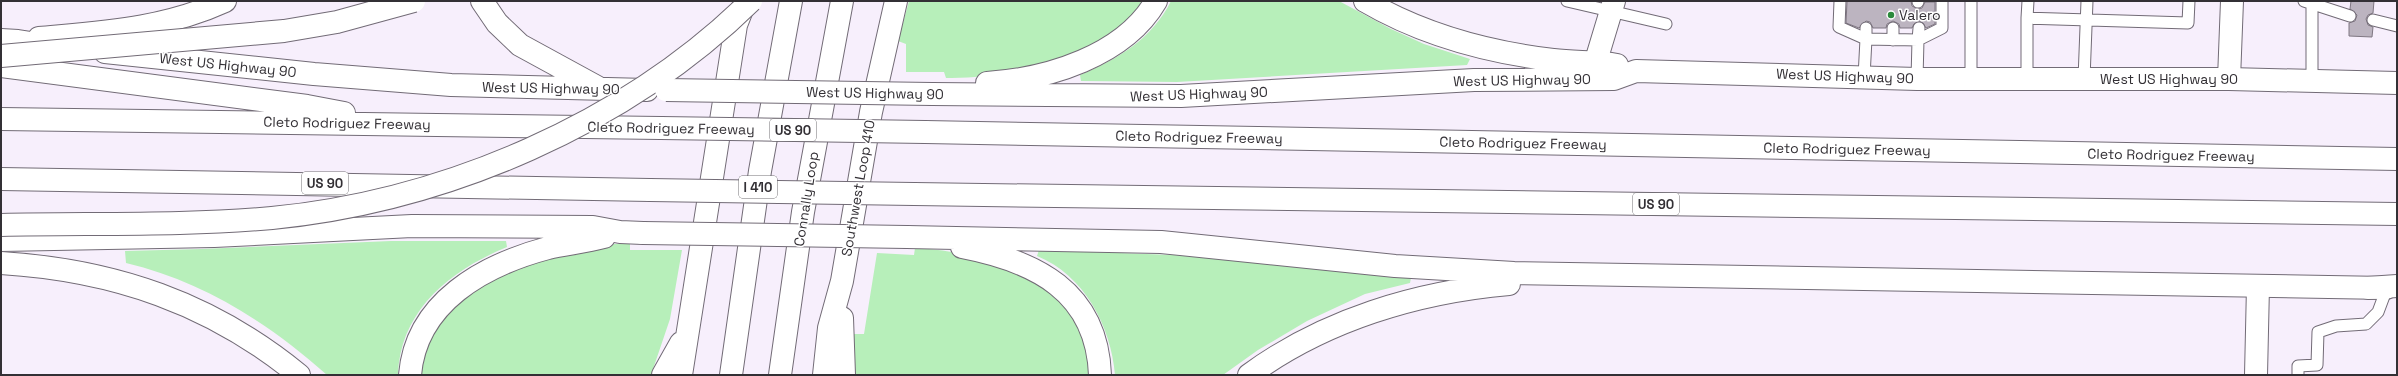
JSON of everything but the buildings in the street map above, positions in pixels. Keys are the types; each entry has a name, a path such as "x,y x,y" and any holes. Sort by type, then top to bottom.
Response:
{"main road":[{"path":"10,40 125,30 188,15 224,1"},
{"path":"1,56 290,30 347,20 414,1"},
{"path":"482,1 497,23 520,45 601,89"},
{"path":"681,375 736,25 736,1"},
{"path":"736,25 745,1"},
{"path":"1,225 202,221 271,218 375,201 450,180 540,144 602,111 686,56 751,1"},
{"name":"I 410","path":"731,375 760,171 791,1"},
{"name":"Connally Loop","path":"780,375 803,212 842,1"},
{"name":"Southwest Loop 410","path":"824,375 829,328 842,281 871,112 896,1"},
{"path":"937,94 965,85 1003,82 1031,77 1083,59 1110,46 1131,32 1145,17 1156,1"},
{"path":"1365,1 1425,31 1473,46 1541,59 1595,64 1615,64 1636,71"},
{"path":"2229,78 2232,1"},
{"path":"1595,64 1612,6"},
{"name":"West US Highway 90","path":"10,40 44,46 321,75 451,85 601,89 1181,96 1474,80 1614,79 1636,71 1864,76 1917,79 2229,78 2397,83"},
{"path":"1,66 307,106 400,124"},
{"name":"Cleto Rodriguez Freeway","path":"1,119 925,132 2397,159"},
{"name":"US 90","path":"1,179 914,194 2397,214"},
{"path":"1,240 206,236 412,226 593,227 620,232 643,233 1161,242 1395,266 1550,274 2387,288"},
{"path":"410,375 415,349 427,322 447,298 468,283 499,265 535,252 620,232"},
{"path":"931,237 943,243 990,253 1025,264 1042,272 1060,286 1073,300 1087,323 1097,353 1100,375"},
{"path":"1,263 82,272 118,280 162,295 199,311 243,335 300,375"},
{"path":"1249,375 1300,343 1364,314 1420,298 1478,287 1516,283 1550,274"},
{"path":"842,281 844,375"},
{"path":"2256,375 2258,286"},
{"path":"663,375 687,332"}],"lane":[{"path":"1566,1 1612,6 1666,24"},
{"path":"1840,1 1839,27 1866,40 1893,34 1918,40 1942,28 1942,1"},
{"path":"1971,1 1971,79"},
{"path":"2027,79 2028,1"},
{"path":"2084,79 2087,1"},
{"path":"2027,18 2086,18 2188,23 2189,1"},
{"path":"2312,81 2308,2 2350,16"},
{"path":"2373,20 2397,26"},
{"path":"1864,76 1866,28"},
{"path":"1917,79 1919,28"},
{"path":"2298,375 2298,366 2317,365 2318,332 2336,326 2366,324 2378,312 2387,288"}],"green space":[{"path":"909,1 1146,1 1121,28 1087,47 1049,63 1008,73 966,78 946,78 944,72 906,72 906,44 898,41"},
{"path":"1171,1 1339,1 1391,29 1424,44 1470,59 1467,65 1177,82 1081,81 1080,75 1120,55 1144,37 1163,14"},
{"path":"391,241 506,241 507,247 486,256 448,280 432,295 419,312 408,331 401,352 398,375 327,375 282,338 258,321 208,293 181,281 126,263 125,251 201,249"},
{"path":"614,244 630,244 630,250 682,250 670,319 651,375 421,375 427,346 436,327 467,293 526,263"},
{"path":"915,248 939,250 991,261 1015,271 1038,284 1058,299 1074,319 1085,342 1092,375 855,375 853,334 864,334 877,253 914,255"},
{"path":"1039,250 1200,256 1411,278 1410,283 1365,294 1307,321 1258,350 1223,375 1115,375 1108,338 1092,304 1081,289 1068,276 1054,265 1037,256"}],"place":[{"name":"Valero","path":"1891,15"}]}
